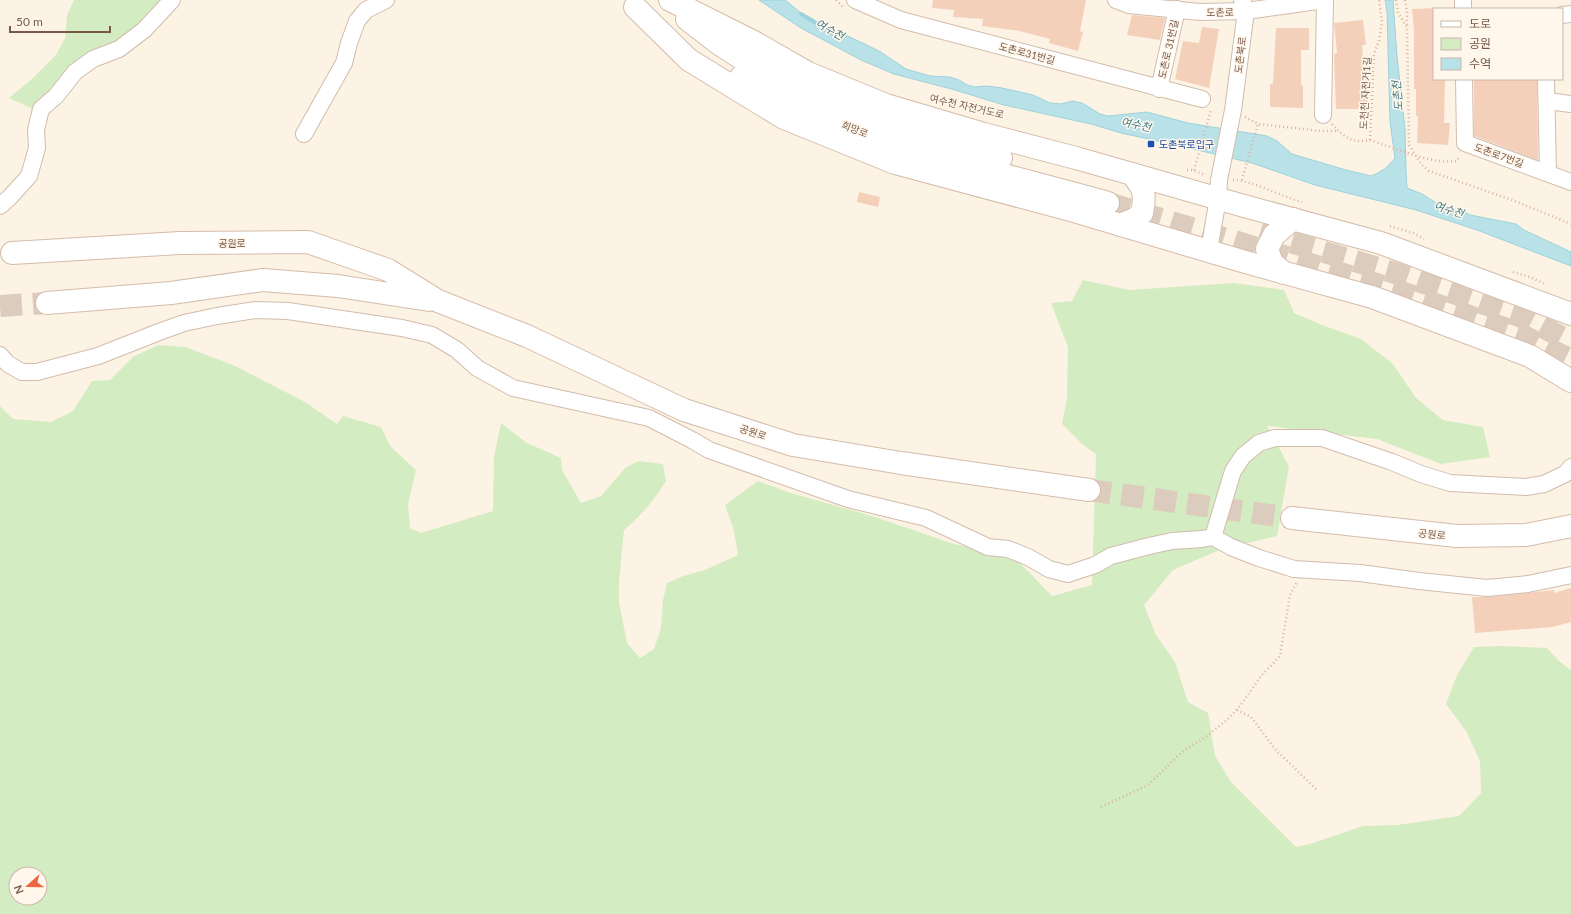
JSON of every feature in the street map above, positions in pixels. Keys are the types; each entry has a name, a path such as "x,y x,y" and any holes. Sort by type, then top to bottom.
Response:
{"main road":[{"name":"희망로","path":"631,3 740,76 800,107 862,132 920,152 1110,196 868,117 747,62 718,43 663,0"},
{"path":"670,0 752,41 808,73 886,105 1132,174 1218,189 1293,219 1381,243 1571,314"},
{"path":"631,3 689,60 784,118 895,163 1372,297 1530,356 1571,381"},
{"path":"1120,225 1135,219 1142,213 1145,201 1142,186 1132,174"},
{"path":"1284,272 1272,263 1267,249 1274,235 1293,219"},
{"name":"공원로","path":"12,253 180,243 308,242 388,270 438,301 527,336 684,410 793,445 909,464 1088,490"},
{"name":"공원로","path":"47,303 171,293 263,280 338,286 438,301"},
{"name":"공원로","path":"1292,518 1457,536 1526,535 1571,526"}],"street":[{"path":"0,206 29,176 37,148 36,130 41,109 56,96 75,72 93,59 119,49 144,30 172,0"},
{"path":"304,134 344,63 357,21 366,10 386,0"},
{"name":"도촌로31번길","path":"855,0 901,20 1202,99"},
{"name":"도촌로","path":"1116,0 1129,4 1200,12 1244,6 1325,0 1323,115"},
{"name":"도촌북로","path":"1218,189 1233,110 1244,6"},
{"name":"도촌로 31번길","path":"1159,88 1177,10"},
{"name":"도촌로7번길","path":"1464,80 1465,143 1571,182"},
{"path":"1546,80 1548,173"},
{"path":"1547,101 1571,104"},
{"path":"1209,251 1218,189"},
{"path":"0,356 8,364 22,372 37,372 98,356 159,332 184,324 217,316 256,310 288,311 402,328 432,335 457,350 477,368 513,388 648,418 709,450 848,499 926,518 988,547 1008,550 1028,557 1049,568 1068,574 1095,565 1111,556 1149,546 1172,541 1213,537 1231,547 1294,569 1360,573 1487,588 1528,584 1571,575"},
{"path":"1213,537 1233,471 1243,456 1259,443 1275,438 1322,438 1421,474 1458,484 1526,487 1544,484 1565,474 1571,467"}],"path":[{"name":"도천천 자전거1길","path":"1370,140 1374,54 1379,41 1382,22 1379,0"},
{"path":"1396,0 1398,13 1407,30"},
{"path":"1405,0 1407,11 1409,145 1421,164 1429,171 1512,200 1571,224"},
{"path":"1233,110 1258,124 1321,131 1338,131"},
{"path":"1194,170 1210,114"},
{"path":"1323,115 1347,139 1364,142 1370,140 1415,155 1448,163 1457,161 1465,143"},
{"path":"1182,170 1194,170 1218,189 1242,180 1258,124"},
{"path":"1101,807 1148,785 1182,752 1207,736 1237,710 1261,676 1280,656 1290,595 1304,570"},
{"path":"1237,710 1251,717 1276,750 1318,791"}],"green space":[{"path":"74,0 165,0 142,23 122,38 97,49 76,63 47,93 35,110 9,98 33,78 56,55 65,38 67,15"},
{"path":"1083,280 1129,290 1234,283 1284,290 1294,313 1361,339 1393,364 1416,398 1443,420 1483,427 1490,457 1441,464 1377,439 1267,426 1289,466 1277,536 1222,549 1173,570 1144,605 1156,635 1175,662 1188,702 1208,713 1215,756 1231,782 1296,847 1310,844 1363,826 1397,825 1459,816 1481,793 1480,761 1466,731 1446,704 1457,675 1474,647 1500,646 1547,648 1559,661 1571,670 1571,914 0,914 0,406 13,419 51,422 73,411 92,381 110,380 133,357 158,345 185,347 233,365 305,402 337,424 343,416 381,427 390,446 416,470 408,504 410,528 421,533 493,511 494,457 501,423 527,443 561,458 562,470 581,503 601,496 625,468 638,461 663,464 666,481 647,507 624,530 619,582 619,602 627,643 640,658 654,649 661,628 663,600 667,583 683,576 705,570 738,555 734,531 725,505 758,481 791,493 875,517 951,543 998,555 1021,564 1052,596 1092,585 1096,454 1083,445 1062,424 1067,398 1068,347 1051,303 1072,301"}],"water":[{"name":"도촌천","path":"759,0 785,0 817,26 850,37 879,51 906,69 930,76 950,77 975,87 987,86 1002,88 1033,95 1050,103 1061,104 1072,101 1082,103 1100,114 1108,116 1147,112 1188,123 1267,136 1277,141 1292,154 1371,176 1386,168 1395,158 1390,122 1387,11 1385,0 1393,0 1397,56 1405,129 1407,188 1422,194 1443,207 1461,210 1470,215 1516,224 1524,230 1571,252 1571,266 1477,230 1416,210 1315,185 1252,163 1121,133 1091,124 1004,105 894,74 861,60 801,28"}],"building":[{"path":"933,0 1086,0 1080,31 1083,32 1078,51 1049,43 1050,39 1019,31 982,26 983,19 953,17 954,10 932,8"},
{"path":"1433,8 1433,80 1445,80 1444,123 1450,123 1448,145 1417,143 1418,116 1416,116 1416,89 1414,89 1414,32 1412,9"},
{"path":"1132,15 1165,18 1160,40 1127,35"},
{"path":"1363,20 1366,45 1362,45 1365,86 1368,86 1368,109 1336,109 1334,54 1337,53 1334,23"},
{"path":"1202,27 1219,29 1209,88 1175,79 1183,41 1199,43"},
{"path":"1276,28 1309,28 1309,50 1301,50 1301,85 1303,85 1303,108 1270,107 1270,84 1273,84"},
{"path":"1474,80 1537,80 1538,160 1474,136"},
{"path":"859,192 880,197 878,207 857,202"},
{"path":"1571,588 1571,622 1552,627 1475,633 1472,597 1488,597 1554,590 1554,593"}],"waterway":[{"name":"여수천","path":"801,14 835,34"}],"tunnel":[{"path":"1108,203 1390,288 1518,333 1571,360"},
{"path":"1260,233 1395,273 1525,318 1571,342"},
{"path":"0,306 47,303"},
{"path":"1089,490 1292,518"}],"place":[{"name":"도촌북로입구","path":"1151,144"}]}
